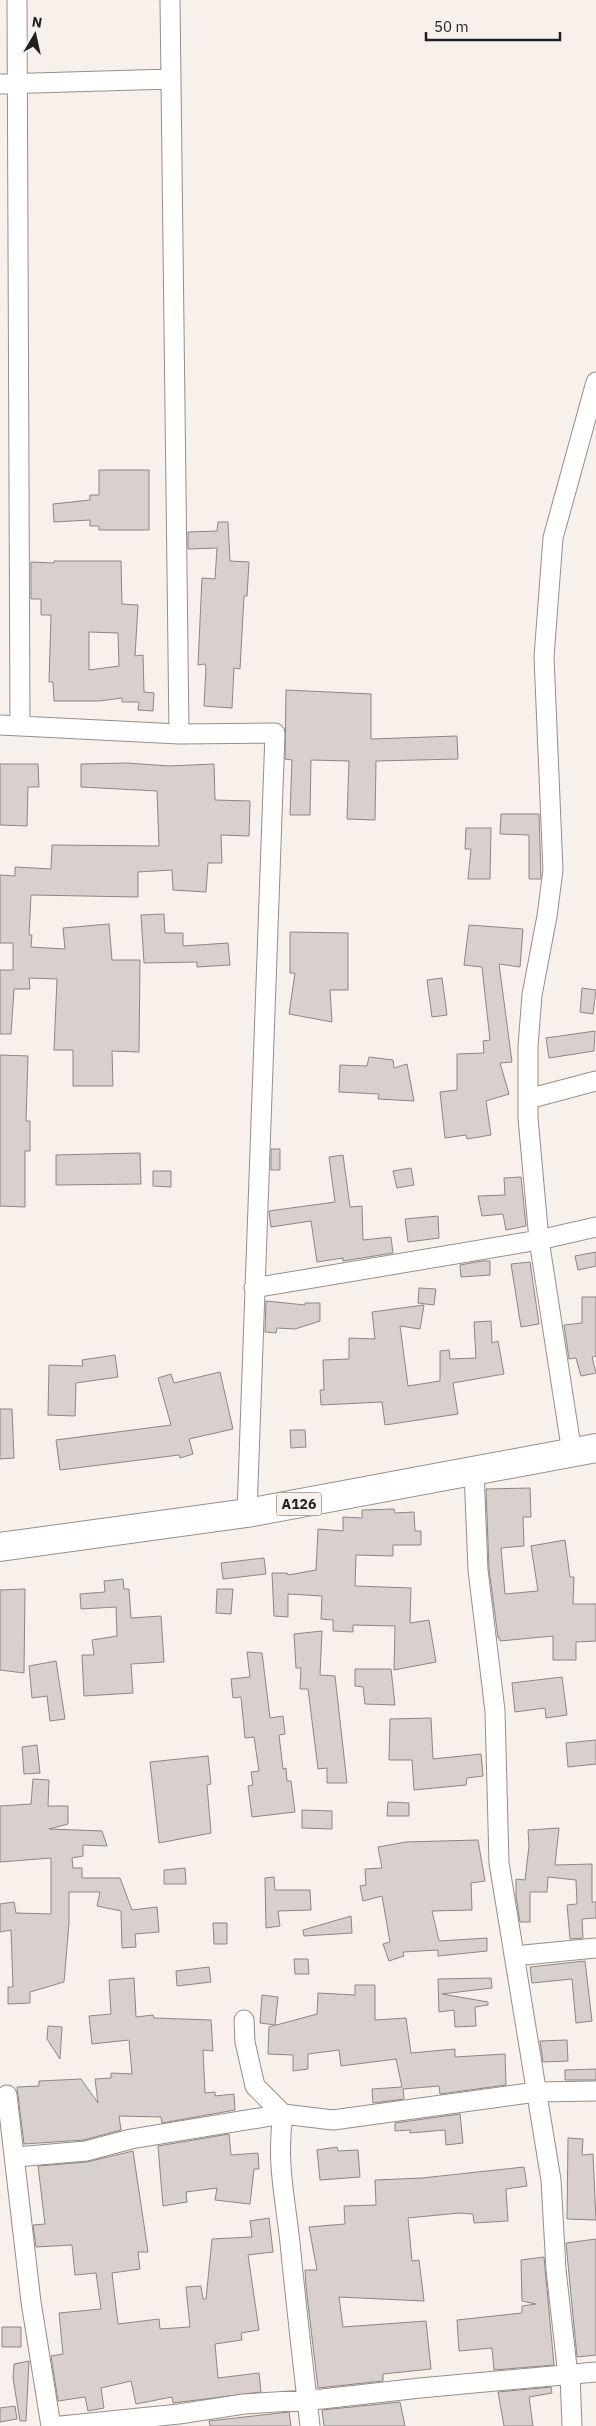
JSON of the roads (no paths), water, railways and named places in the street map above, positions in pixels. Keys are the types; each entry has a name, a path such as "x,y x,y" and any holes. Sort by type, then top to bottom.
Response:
{"highway":[{"name":"A126","path":"0,1547 247,1513 584,1451"}],"street":[{"path":"17,0 9,84 20,725"},
{"path":"170,0 179,734"},
{"path":"9,84 171,79"},
{"path":"584,1451 539,1240 528,1099 532,995 547,916 553,870 544,657 553,538 596,382"},
{"path":"0,725 179,734 275,733 247,1513"},
{"path":"528,1099 596,1081"},
{"path":"254,1288 539,1240 596,1227"},
{"path":"474,1472 478,1570 495,1711 499,1863 551,2180 556,2270 567,2367 570,2375 572,2426"},
{"path":"514,1956 596,1948"},
{"path":"244,2020 245,2042 255,2086 282,2114"},
{"path":"16,2157 86,2151 131,2139 282,2114 332,2120 536,2092 596,2091"},
{"path":"8,2095 31,2302 51,2426"},
{"path":"282,2114 279,2136 279,2172 289,2240 310,2426"},
{"path":"61,2426 306,2399 596,2372"}]}
